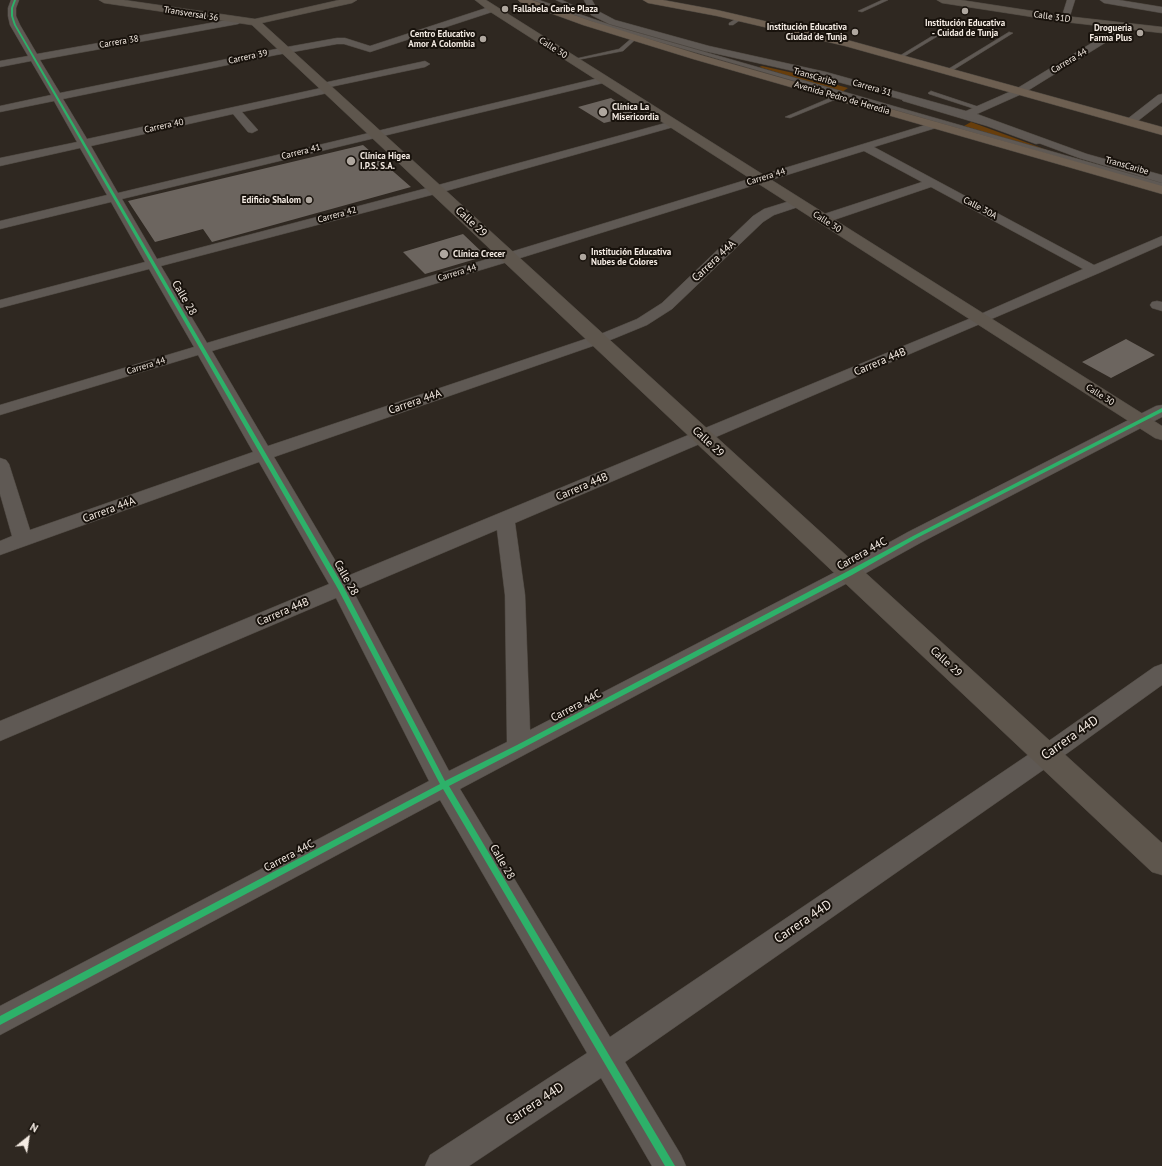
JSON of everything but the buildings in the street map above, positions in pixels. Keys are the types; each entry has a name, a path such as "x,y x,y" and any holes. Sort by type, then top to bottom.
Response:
{"highway":[{"name":"Avenida Pedro de Heredia","path":"523,0 581,21 635,38 1162,190"},
{"path":"648,0 741,18 898,58 1162,131"}],"street":[{"name":"Calle 28","path":"15,0 12,8 11,25 56,97 341,588 444,785 670,1166"},
{"name":"Transversal 36","path":"104,0 246,22"},
{"name":"Carrera 38","path":"0,64 246,22 352,0"},
{"name":"Calle 30","path":"480,0 492,5 603,80 1162,434"},
{"name":"Carrera 31","path":"588,0 594,13 612,22 707,49 822,74 967,115 1083,156 1162,180"},
{"name":"Calle 31D","path":"942,0 1064,18 1162,30"},
{"path":"1064,18 1071,0"},
{"path":"1104,0 1162,10"},
{"name":"Carrera 39","path":"0,109 284,50 337,41 351,43 370,49 492,5"},
{"name":"Calle 29","path":"246,22 284,50 1162,862"},
{"name":"Carrera 44","path":"967,115 1020,91 1126,26"},
{"name":"Carrera 40","path":"0,162 235,110 425,64"},
{"name":"Carrera 41","path":"0,225 603,80"},
{"path":"1130,122 1162,97"},
{"path":"235,110 252,130"},
{"name":"Carrera 42","path":"0,304 435,190 674,124"},
{"name":"Carrera 44","path":"0,410 509,257 935,125"},
{"name":"Calle 30A","path":"865,147 1094,270"},
{"path":"823,219 932,183"},
{"name":"Carrera 44A","path":"0,548 264,454 597,340 642,322 658,312 758,219 769,212 797,203"},
{"name":"Carrera 44B","path":"0,731 981,319 1162,240"},
{"name":"Carrera 44C","path":"0,1021 444,785 850,573 915,537 1162,410"},
{"path":"0,464 23,540"},
{"path":"505,519 515,595 519,747"},
{"name":"Carrera 44D","path":"441,1166 605,1058 1162,674"}],"lane":[{"name":"TransCaribe","path":"534,0 608,26 1162,185"},
{"name":"TransCaribe","path":"558,0 614,25 699,50 811,74 969,118 1080,157 1162,180"},
{"path":"860,10 886,0"},
{"path":"731,24 741,18"},
{"path":"898,58 959,22"},
{"path":"948,71 1011,33"},
{"path":"572,60 621,50 635,38"},
{"path":"931,93 980,109"},
{"path":"788,117 837,97"}],"shaded area":[{"path":"762,66 848,88 842,92 759,67"},
{"path":"971,122 1058,154 964,126"}],"cycle path":[{"path":"15,0 12,8 12,16 15,25 341,588 444,785 670,1166"},
{"path":"0,1021 444,785 850,573 915,537 1162,410"}],"place":[{"name":"Fallabela Caribe Plaza","path":"505,9"},
{"name":"Institución Educativa - Cuidad de Tunja","path":"965,11"},
{"name":"Institución Educativa Ciudad de Tunja","path":"855,32"},
{"name":"Drogueria Farma Plus","path":"1140,33"},
{"name":"Centro Educativo Amor A Colombia","path":"483,39"},
{"name":"Clínica La Misericordia","path":"603,112"},
{"name":"Clínica Higea I.P.S. S.A.","path":"351,161"},
{"name":"Edificio Shalom","path":"309,200"},
{"name":"Clínica Crecer","path":"444,254"},
{"name":"Institución Educativa Nubes de Colores","path":"583,257"}]}
